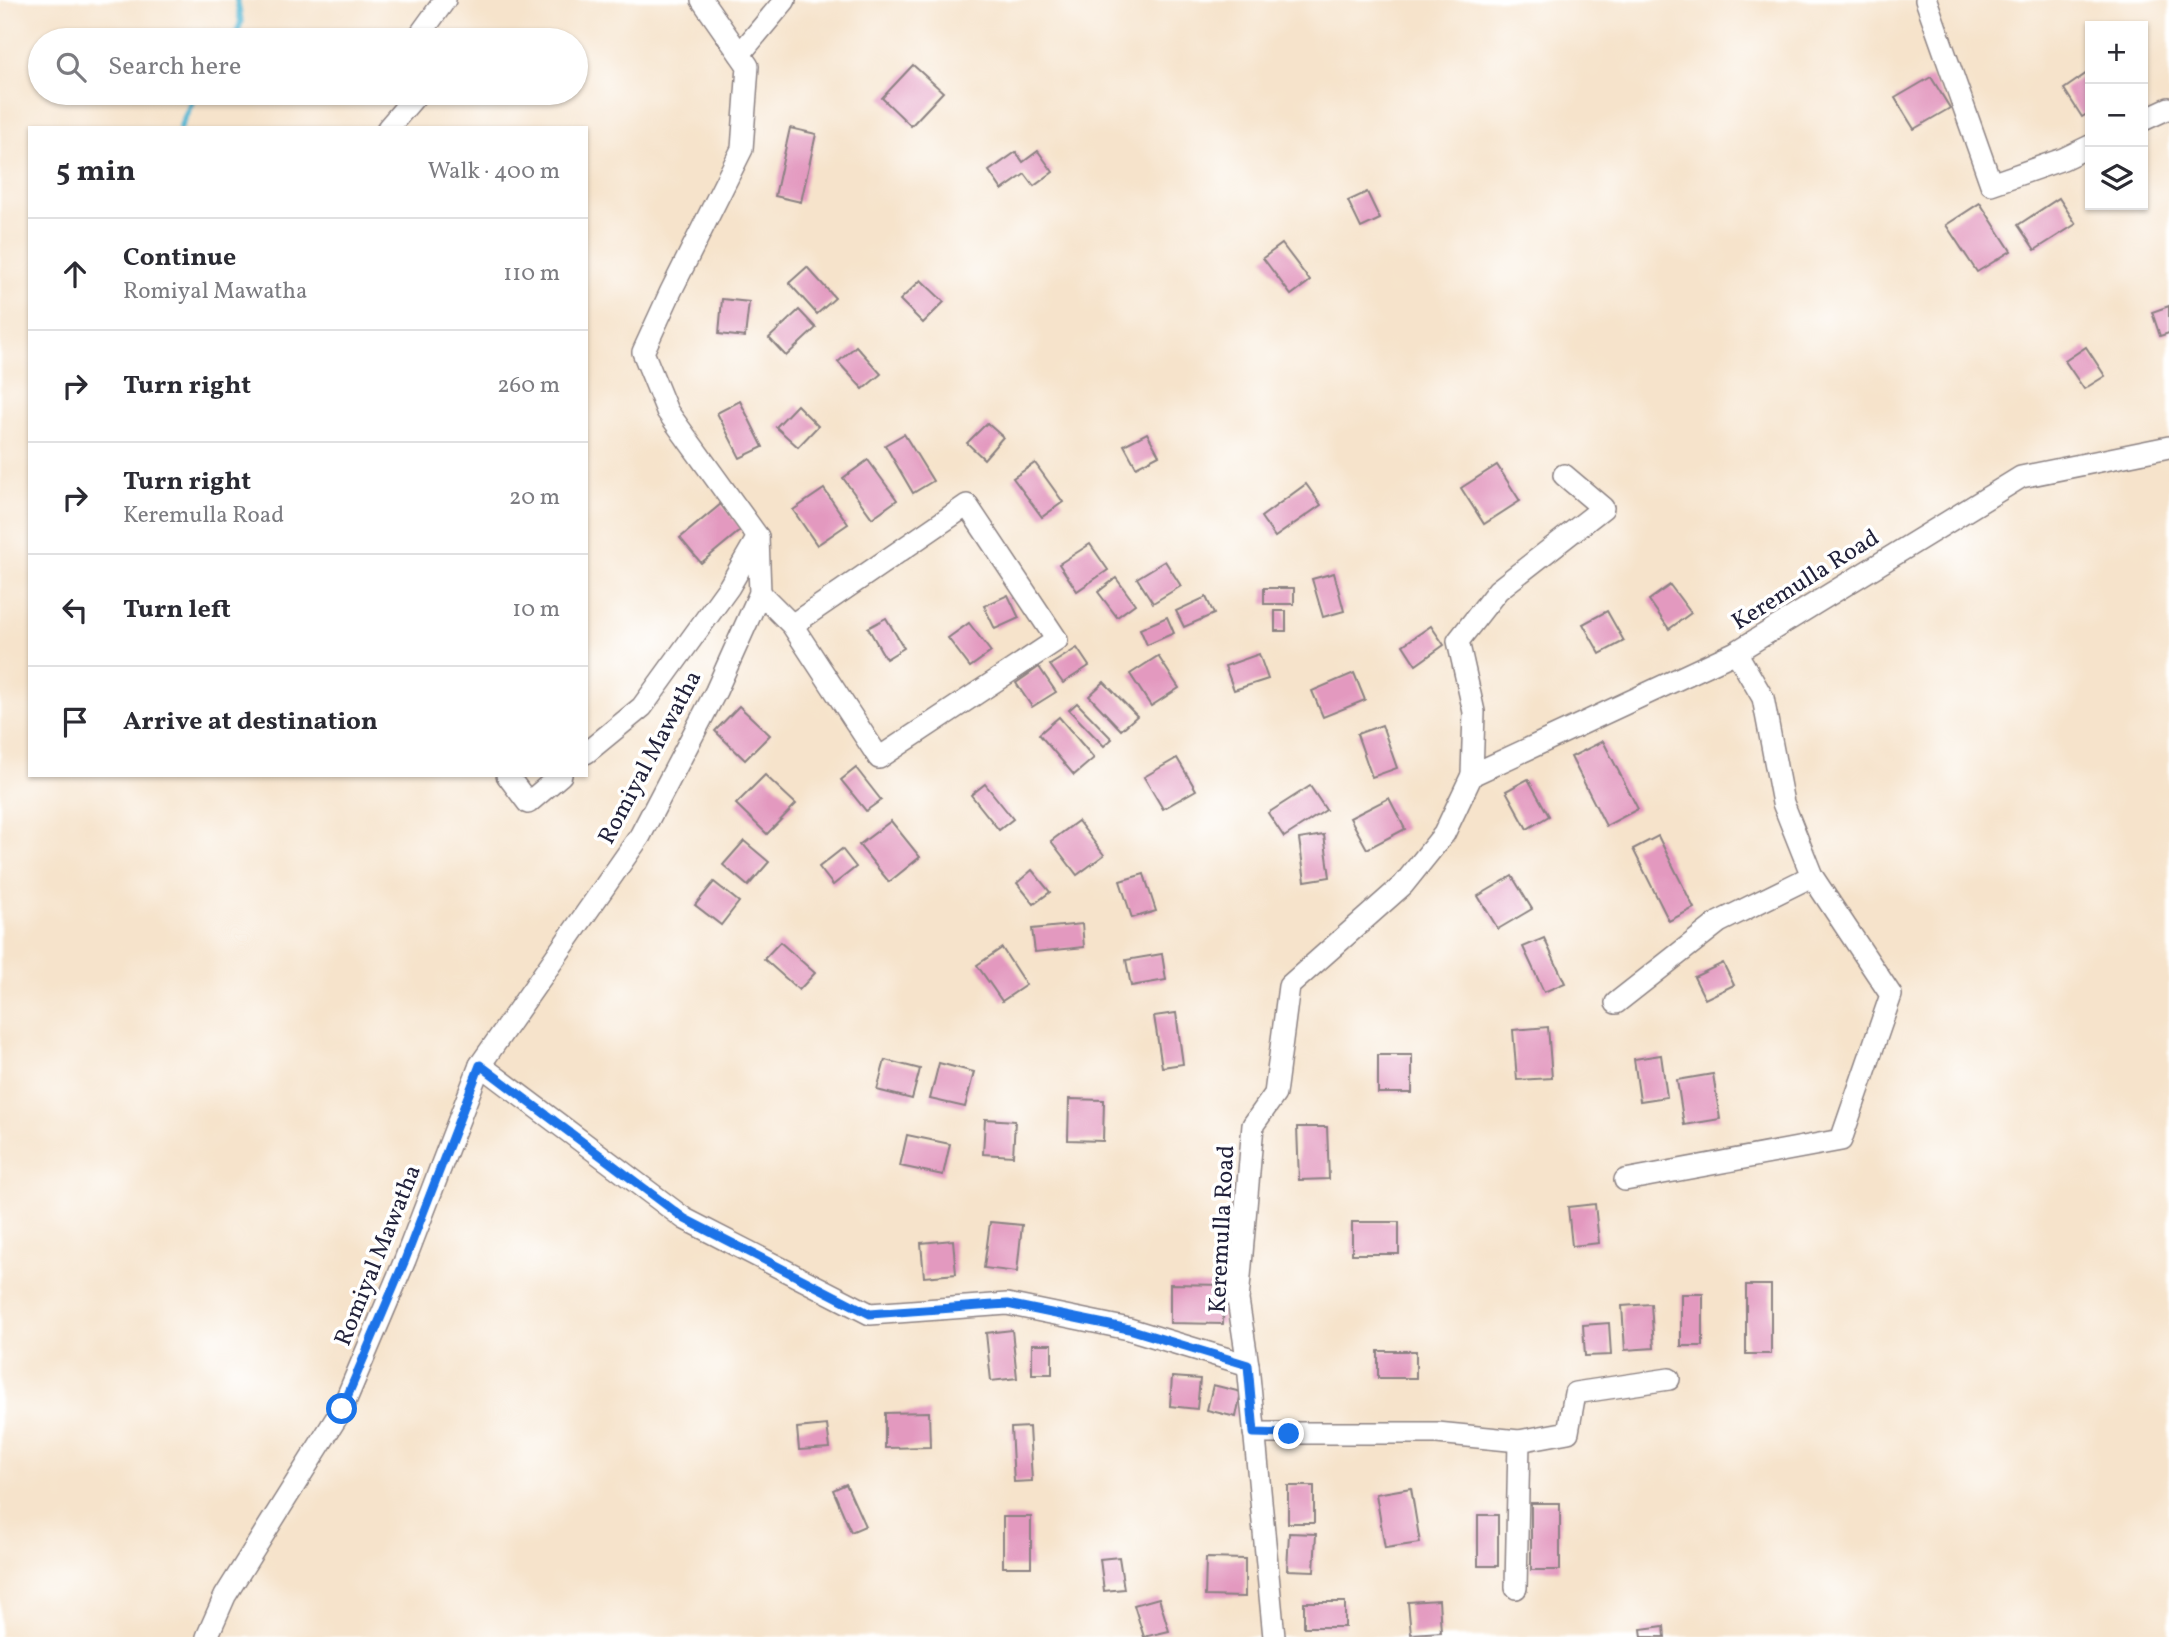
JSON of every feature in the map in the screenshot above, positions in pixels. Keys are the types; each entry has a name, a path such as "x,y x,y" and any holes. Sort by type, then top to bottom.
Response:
{"street":[{"path":"425,28 445,0"},
{"path":"588,751 642,706 729,587 758,537 667,411 643,352 742,149 748,66 702,0"},
{"path":"740,54 785,0"},
{"path":"1926,0 1991,184 2063,159 2088,147"},
{"path":"390,126 408,105"},
{"path":"2148,118 2169,107"},
{"name":"Keremulla Road","path":"1472,775 1736,652 2021,477 2169,447"},
{"name":"Keremulla Road","path":"1274,1637 1248,1365 1238,1300 1253,1125 1275,1094 1289,986 1403,885 1444,834 1472,775 1474,712 1458,641 1497,590 1603,508 1564,475"},
{"path":"760,593 792,625 879,758 1057,640 967,505 792,625"},
{"name":"Romiyal Mawatha","path":"207,1637 225,1596 342,1409 405,1260 480,1065 640,836 716,691 760,593 758,537"},
{"path":"1625,1181 1841,1140 1891,995 1812,876 1783,803 1763,698 1736,652"},
{"path":"508,777 528,803 559,777"},
{"path":"1616,1003 1719,922 1812,876"},
{"path":"480,1065 685,1219 870,1314 1007,1304 1129,1329 1248,1365"},
{"path":"1254,1433 1437,1433 1520,1441 1568,1432 1574,1393 1669,1379"},
{"path":"1516,1588 1520,1441"}],"building":[{"path":"913,65 943,92 911,126 882,98"},
{"path":"2085,74 2085,115 2082,117 2064,89"},
{"path":"1931,77 1950,108 1914,129 1895,98"},
{"path":"790,128 816,134 801,202 775,196"},
{"path":"1038,151 1053,172 1034,186 1025,174 1002,190 989,171 1016,152 1023,162"},
{"path":"1367,192 1380,219 1361,228 1348,201"},
{"path":"2059,198 2076,224 2035,250 2018,225"},
{"path":"1980,203 2011,251 1977,272 1946,225"},
{"path":"1282,244 1310,281 1291,295 1263,258"},
{"path":"807,267 835,298 817,314 789,283"},
{"path":"921,280 944,302 923,323 900,300"},
{"path":"722,299 749,302 745,337 719,334"},
{"path":"2169,306 2169,333 2160,336 2152,312"},
{"path":"799,310 816,328 786,356 769,338"},
{"path":"856,346 881,374 863,389 838,362"},
{"path":"2086,347 2105,376 2084,389 2065,361"},
{"path":"740,401 763,447 740,458 717,413"},
{"path":"797,405 818,426 798,447 776,427"},
{"path":"987,423 1003,437 984,459 967,443"},
{"path":"1147,433 1159,455 1136,467 1124,445"},
{"path":"904,434 933,481 913,493 885,445"},
{"path":"868,460 897,500 872,518 843,478"},
{"path":"1035,463 1063,502 1042,517 1013,478"},
{"path":"1497,465 1520,501 1484,524 1461,488"},
{"path":"1306,484 1321,505 1275,537 1261,517"},
{"path":"824,489 848,524 817,545 793,510"},
{"path":"721,504 742,529 701,563 680,538"},
{"path":"1090,544 1108,570 1077,591 1059,564"},
{"path":"1165,561 1181,586 1153,603 1137,578"},
{"path":"1334,573 1344,611 1323,617 1312,579"},
{"path":"1116,578 1135,604 1117,617 1098,592"},
{"path":"1670,585 1691,613 1669,629 1649,600"},
{"path":"1264,588 1294,588 1294,604 1264,604"},
{"path":"1008,595 1019,618 995,629 984,606"},
{"path":"1206,597 1214,614 1184,627 1176,611"},
{"path":"1275,611 1286,611 1286,631 1275,631"},
{"path":"1607,611 1624,641 1600,654 1583,624"},
{"path":"1167,617 1174,633 1147,645 1140,629"},
{"path":"886,618 904,648 886,659 868,628"},
{"path":"969,623 991,652 970,667 948,638"},
{"path":"1431,626 1444,645 1416,665 1403,645"},
{"path":"1077,648 1089,666 1063,683 1050,665"},
{"path":"1259,654 1268,679 1234,690 1225,666"},
{"path":"1158,656 1179,688 1151,706 1130,674"},
{"path":"1039,667 1056,692 1032,707 1016,683"},
{"path":"1354,673 1365,700 1323,717 1312,691"},
{"path":"1104,682 1137,716 1121,730 1089,696"},
{"path":"1077,703 1112,739 1104,746 1069,710"},
{"path":"739,706 770,735 745,760 715,731"},
{"path":"1059,717 1094,758 1074,775 1039,734"},
{"path":"1382,725 1397,768 1372,777 1357,734"},
{"path":"1603,741 1638,809 1606,826 1571,757"},
{"path":"1177,758 1196,790 1163,809 1144,777"},
{"path":"856,768 881,800 866,811 841,780"},
{"path":"765,775 796,804 767,834 736,804"},
{"path":"1528,779 1549,816 1527,829 1506,791"},
{"path":"985,784 1013,819 999,830 971,795"},
{"path":"1310,786 1326,810 1284,837 1268,813"},
{"path":"1389,798 1405,829 1367,849 1350,818"},
{"path":"891,821 920,857 889,882 859,845"},
{"path":"1078,821 1104,855 1077,875 1051,841"},
{"path":"1324,835 1330,877 1305,881 1299,839"},
{"path":"1658,836 1694,908 1669,921 1633,849"},
{"path":"744,841 769,862 748,886 723,865"},
{"path":"842,849 856,867 833,885 819,867"},
{"path":"1032,870 1050,892 1034,904 1017,883"},
{"path":"1144,874 1156,911 1132,918 1120,881"},
{"path":"1512,876 1532,909 1498,929 1478,896"},
{"path":"714,882 739,902 721,925 695,905"},
{"path":"1082,924 1084,947 1035,952 1032,929"},
{"path":"1544,938 1565,983 1544,992 1523,947"},
{"path":"780,942 815,973 799,990 764,959"},
{"path":"1002,948 1026,985 1002,1001 977,965"},
{"path":"1162,954 1166,980 1131,986 1126,960"},
{"path":"1723,963 1734,985 1705,999 1694,977"},
{"path":"1176,1013 1183,1064 1162,1067 1154,1016"},
{"path":"1548,1027 1552,1078 1517,1080 1513,1030"},
{"path":"1378,1055 1412,1055 1412,1093 1378,1093"},
{"path":"1661,1055 1667,1097 1640,1101 1634,1059"},
{"path":"885,1060 920,1069 912,1099 877,1090"},
{"path":"939,1063 974,1072 965,1107 930,1099"},
{"path":"1713,1074 1720,1119 1684,1125 1677,1080"},
{"path":"1069,1099 1104,1100 1103,1141 1068,1140"},
{"path":"985,1119 1015,1121 1013,1156 983,1154"},
{"path":"1297,1127 1327,1127 1329,1179 1299,1180"},
{"path":"907,1135 950,1144 943,1175 900,1166"},
{"path":"1595,1204 1599,1243 1572,1246 1568,1207"},
{"path":"990,1222 1022,1225 1017,1272 984,1268"},
{"path":"1352,1222 1399,1222 1399,1254 1352,1254"},
{"path":"953,1240 956,1274 924,1277 921,1243"},
{"path":"1170,1284 1224,1285 1223,1324 1170,1323"},
{"path":"1746,1285 1771,1285 1771,1354 1746,1354"},
{"path":"1681,1294 1703,1294 1703,1346 1681,1346"},
{"path":"1651,1304 1654,1348 1625,1350 1622,1306"},
{"path":"1609,1323 1611,1355 1585,1356 1583,1325"},
{"path":"1012,1330 1017,1378 991,1381 986,1333"},
{"path":"1032,1344 1052,1344 1052,1374 1032,1374"},
{"path":"1378,1351 1416,1351 1416,1378 1378,1378"},
{"path":"1172,1377 1200,1379 1197,1409 1170,1406"},
{"path":"1213,1385 1241,1392 1236,1417 1207,1410"},
{"path":"929,1412 930,1447 885,1448 885,1413"},
{"path":"827,1425 830,1448 799,1450 797,1428"},
{"path":"1029,1427 1032,1481 1014,1482 1011,1428"},
{"path":"846,1484 865,1526 851,1532 833,1490"},
{"path":"1288,1486 1314,1486 1314,1523 1288,1523"},
{"path":"1411,1488 1420,1543 1385,1548 1376,1494"},
{"path":"1531,1503 1560,1503 1560,1570 1531,1570"},
{"path":"1478,1515 1498,1515 1498,1566 1478,1566"},
{"path":"1003,1517 1031,1517 1031,1567 1003,1567"},
{"path":"1289,1533 1316,1534 1314,1571 1287,1570"},
{"path":"1119,1557 1124,1589 1104,1591 1100,1559"},
{"path":"1206,1558 1245,1559 1245,1597 1205,1596"},
{"path":"1159,1598 1169,1631 1144,1637 1134,1605"},
{"path":"1439,1600 1441,1632 1411,1634 1408,1602"},
{"path":"1304,1602 1345,1602 1345,1627 1304,1627"},
{"path":"1664,1626 1665,1637 1642,1637 1641,1629"}],"waterway":[{"path":"237,0 241,22 239,28"},
{"path":"181,126 191,105"}],"route":[{"path":"342,1409 405,1260 480,1065 685,1219 870,1314 1007,1304 1129,1329 1248,1365 1254,1433 1289,1434"}]}
